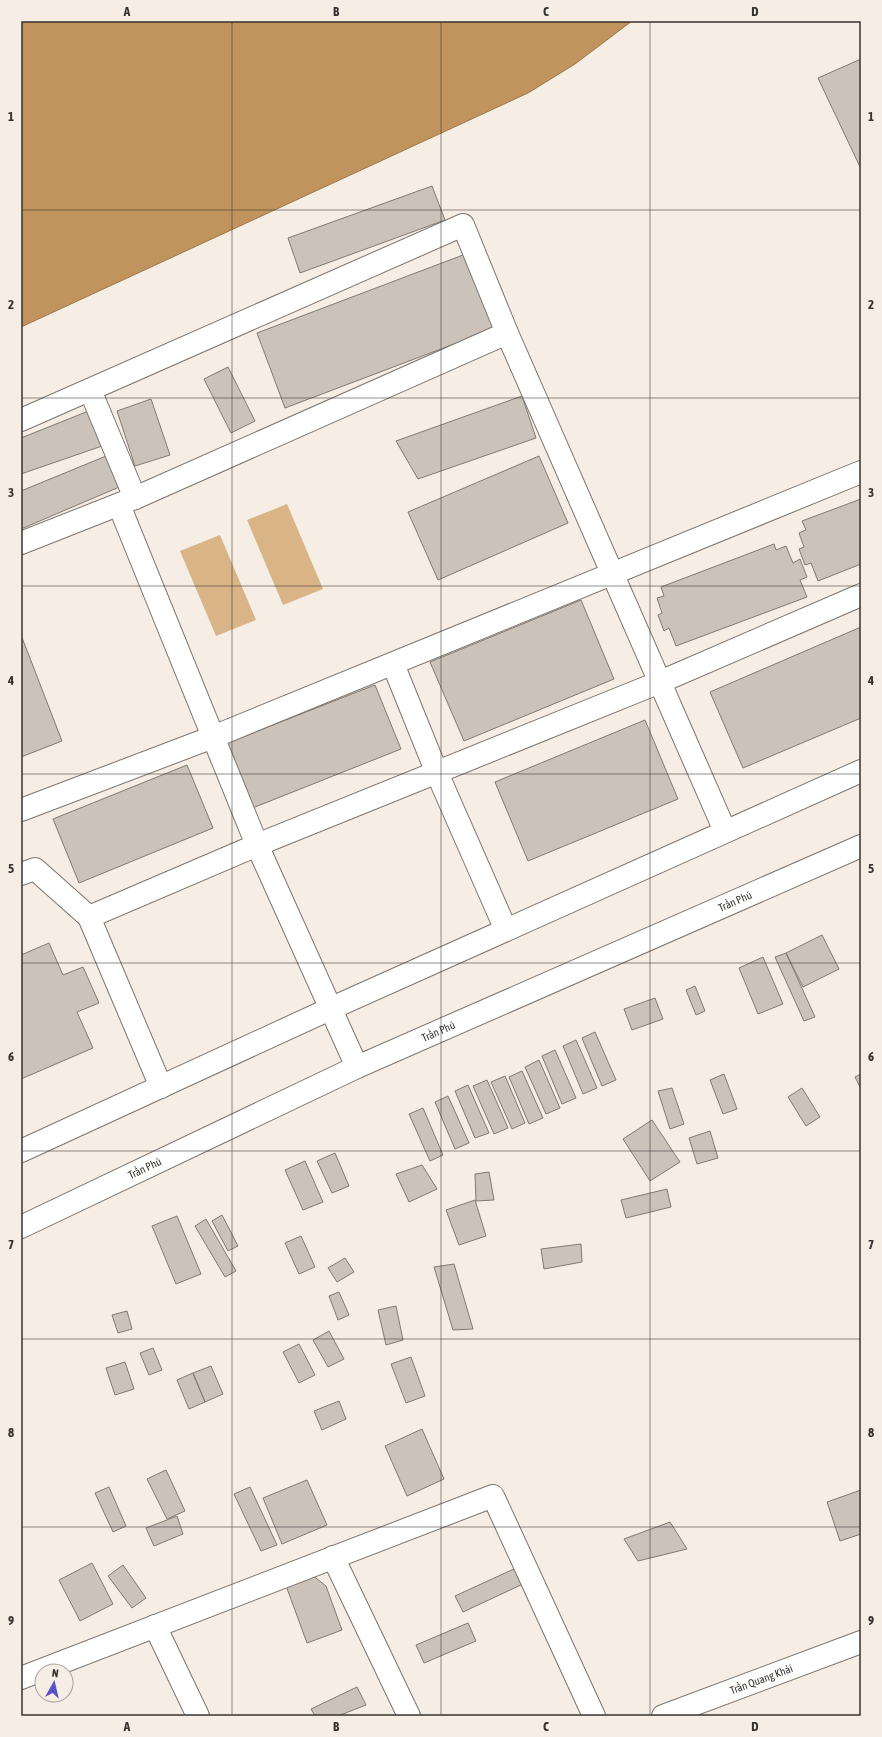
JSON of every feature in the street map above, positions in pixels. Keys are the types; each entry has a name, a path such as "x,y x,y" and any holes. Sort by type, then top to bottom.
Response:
{"street":[{"path":"21,420 463,225 507,332 725,831"},
{"path":"21,543 127,501 507,332"},
{"path":"90,390 127,501 213,737 257,845 332,1008 357,1067"},
{"path":"21,810 213,737 613,575 861,472"},
{"path":"89,917 257,845 660,682 861,596"},
{"path":"393,664 436,772 506,930"},
{"path":"21,1151 332,1008 861,771"},
{"name":"Trần Phú","path":"21,1227 357,1067 861,846"},
{"path":"21,874 35,869 89,917 161,1087"},
{"path":"21,1678 493,1496 594,1716"},
{"path":"333,1557 409,1716"},
{"path":"155,1626 198,1716"},
{"name":"Trần Quang Khải","path":"663,1716 861,1642"}],"shaded area":[{"path":"21,21 632,21 575,64 528,93 21,327"},
{"path":"287,504 323,589 283,605 247,520"},
{"path":"220,535 256,620 216,636 180,551"}],"building":[{"path":"861,59 861,169 818,78"},
{"path":"432,186 445,220 300,273 288,238"},
{"path":"471,252 499,327 285,408 257,333"},
{"path":"228,367 255,421 231,433 204,379"},
{"path":"522,396 536,438 418,479 396,441"},
{"path":"151,399 170,455 135,466 117,411"},
{"path":"91,410 105,445 21,474 21,438"},
{"path":"111,454 124,485 21,529 21,491"},
{"path":"539,456 568,523 438,580 408,512"},
{"path":"861,499 861,564 818,581 811,563 805,565 799,549 804,547 799,533 806,530 802,521"},
{"path":"774,544 776,550 786,546 793,563 800,559 807,577 800,580 807,597 676,646 669,628 664,631 658,615 662,613 657,598 664,596 661,587"},
{"path":"581,600 614,679 464,741 430,662"},
{"path":"861,627 861,718 743,768 710,692"},
{"path":"21,635 62,741 21,757"},
{"path":"375,685 401,749 250,809 224,744"},
{"path":"645,720 678,799 528,861 495,782"},
{"path":"187,765 213,828 79,883 53,819"},
{"path":"822,935 839,969 803,987 786,953"},
{"path":"49,943 63,975 83,967 99,1003 77,1012 93,1048 21,1079 21,955"},
{"path":"786,953 815,1017 804,1021 775,957"},
{"path":"763,957 783,1004 758,1014 739,968"},
{"path":"695,986 705,1011 696,1015 686,990"},
{"path":"655,998 663,1019 632,1030 624,1009"},
{"path":"595,1032 616,1080 602,1086 582,1038"},
{"path":"576,1040 597,1088 583,1094 563,1046"},
{"path":"555,1050 576,1098 562,1104 542,1056"},
{"path":"539,1060 560,1108 546,1114 525,1067"},
{"path":"522,1071 543,1118 529,1124 509,1077"},
{"path":"724,1074 737,1109 723,1114 710,1080"},
{"path":"861,1074 861,1089 855,1077"},
{"path":"505,1076 525,1123 512,1129 491,1082"},
{"path":"487,1080 508,1128 494,1134 473,1086"},
{"path":"468,1085 489,1133 475,1138 455,1091"},
{"path":"672,1088 684,1124 670,1129 658,1091"},
{"path":"802,1088 820,1117 806,1126 788,1097"},
{"path":"448,1096 469,1143 455,1149 435,1102"},
{"path":"423,1108 443,1155 430,1161 409,1114"},
{"path":"652,1120 680,1162 650,1181 623,1139"},
{"path":"710,1131 718,1158 697,1164 689,1138"},
{"path":"335,1153 349,1186 332,1193 317,1161"},
{"path":"305,1161 323,1202 303,1210 285,1170"},
{"path":"422,1165 437,1189 409,1202 396,1174"},
{"path":"489,1172 494,1200 476,1201 475,1174"},
{"path":"667,1189 671,1207 626,1218 621,1200"},
{"path":"475,1200 486,1236 459,1245 446,1210"},
{"path":"222,1215 238,1246 228,1251 212,1221"},
{"path":"177,1216 201,1274 176,1284 152,1226"},
{"path":"206,1219 236,1271 225,1277 195,1226"},
{"path":"301,1236 315,1267 299,1274 285,1243"},
{"path":"581,1244 582,1262 544,1269 541,1249"},
{"path":"345,1258 354,1272 337,1282 328,1268"},
{"path":"454,1264 473,1329 453,1330 434,1267"},
{"path":"339,1292 349,1315 338,1320 329,1296"},
{"path":"396,1306 403,1340 386,1345 378,1310"},
{"path":"127,1311 132,1329 118,1333 112,1315"},
{"path":"329,1331 344,1359 328,1367 313,1340"},
{"path":"299,1344 315,1375 299,1383 283,1352"},
{"path":"153,1348 162,1370 149,1375 140,1353"},
{"path":"411,1357 425,1396 406,1403 391,1364"},
{"path":"125,1362 134,1389 115,1395 106,1368"},
{"path":"211,1366 223,1394 205,1402 193,1373"},
{"path":"193,1373 205,1402 189,1409 177,1380"},
{"path":"339,1401 346,1419 322,1430 314,1411"},
{"path":"422,1429 444,1479 407,1496 385,1446"},
{"path":"166,1470 185,1511 167,1519 147,1479"},
{"path":"307,1480 327,1525 282,1544 263,1498"},
{"path":"109,1487 126,1526 113,1532 95,1493"},
{"path":"250,1487 277,1545 261,1551 234,1494"},
{"path":"861,1490 861,1534 840,1541 827,1502"},
{"path":"177,1516 183,1534 154,1546 146,1528"},
{"path":"670,1522 687,1549 638,1561 624,1539"},
{"path":"92,1563 113,1604 80,1621 59,1580"},
{"path":"123,1565 146,1598 132,1608 108,1576"},
{"path":"516,1568 523,1584 463,1612 455,1596"},
{"path":"311,1574 326,1586 342,1630 307,1643 285,1583"},
{"path":"468,1623 476,1641 424,1663 416,1645"},
{"path":"357,1687 366,1705 338,1716 315,1716 311,1709"}]}
